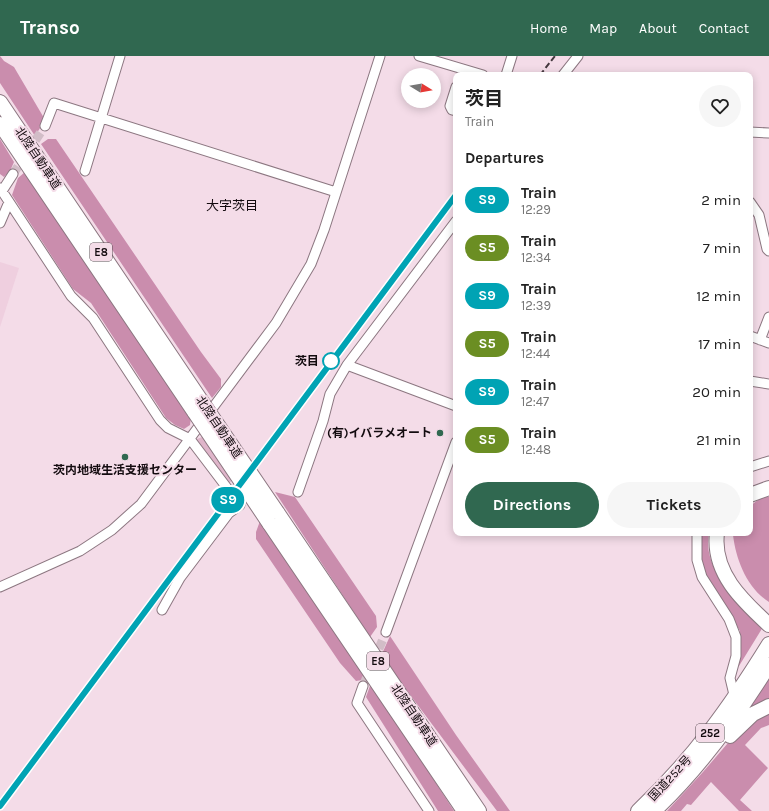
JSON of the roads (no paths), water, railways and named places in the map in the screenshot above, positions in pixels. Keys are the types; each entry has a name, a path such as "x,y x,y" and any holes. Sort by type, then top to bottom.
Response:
{"highway":[{"name":"北陸自動車道","path":"0,102 199,408"},
{"name":"北陸自動車道","path":"0,124 479,811"},
{"path":"753,484 769,479"},
{"path":"753,494 769,488"},
{"name":"北陸自動車道","path":"273,517 464,811"},
{"path":"717,536 718,557 725,576 738,596 767,618"},
{"path":"724,536 725,556 732,574 767,618"},
{"path":"735,699 769,638"},
{"name":"国道252号","path":"638,811 695,751 735,699 769,644"},
{"name":"国道252号","path":"654,811 682,783 716,744 769,665"},
{"path":"658,811 684,787 744,721 753,714 769,706"},
{"path":"428,736 485,811"}],"street":[{"path":"84,171 120,56"},
{"path":"0,587 80,551 112,530 141,504 272,329 293,297 311,264 380,56"},
{"path":"419,56 460,72"},
{"path":"507,72 512,56"},
{"path":"565,72 578,56"},
{"path":"453,96 450,106 453,110"},
{"path":"46,126 54,103 336,192"},
{"path":"753,132 769,133"},
{"path":"13,174 1,190 71,296 93,318 160,420 168,428 190,439 240,505 229,513 180,578 162,610"},
{"path":"0,223 9,202"},
{"path":"753,206 759,215 767,249 769,251"},
{"path":"298,492 323,421 330,394 347,365 453,227"},
{"path":"760,340 769,317"},
{"path":"753,337 769,343"},
{"path":"347,365 453,405"},
{"path":"753,382 769,384"},
{"path":"386,632 453,450"},
{"path":"753,466 769,461"},
{"path":"697,536 697,560 702,577 729,619 736,637 736,656 730,678 735,699"},
{"path":"363,686 357,702 429,811"}],"tunnel":[{"path":"13,174 45,126"},
{"path":"363,686 386,632"}],"railway":[{"path":"542,72 555,56"},
{"path":"0,806 453,199"}],"train":[{"name":"S9","path":"0,806 453,199"}],"place":[{"name":"茨目","path":"331,361"},
{"name":"(有)イバラメオート","path":"440,433"},
{"name":"茨内地域生活支援センター","path":"125,457"}],"district":[{"name":"大字茨目","path":"232,205"}]}
